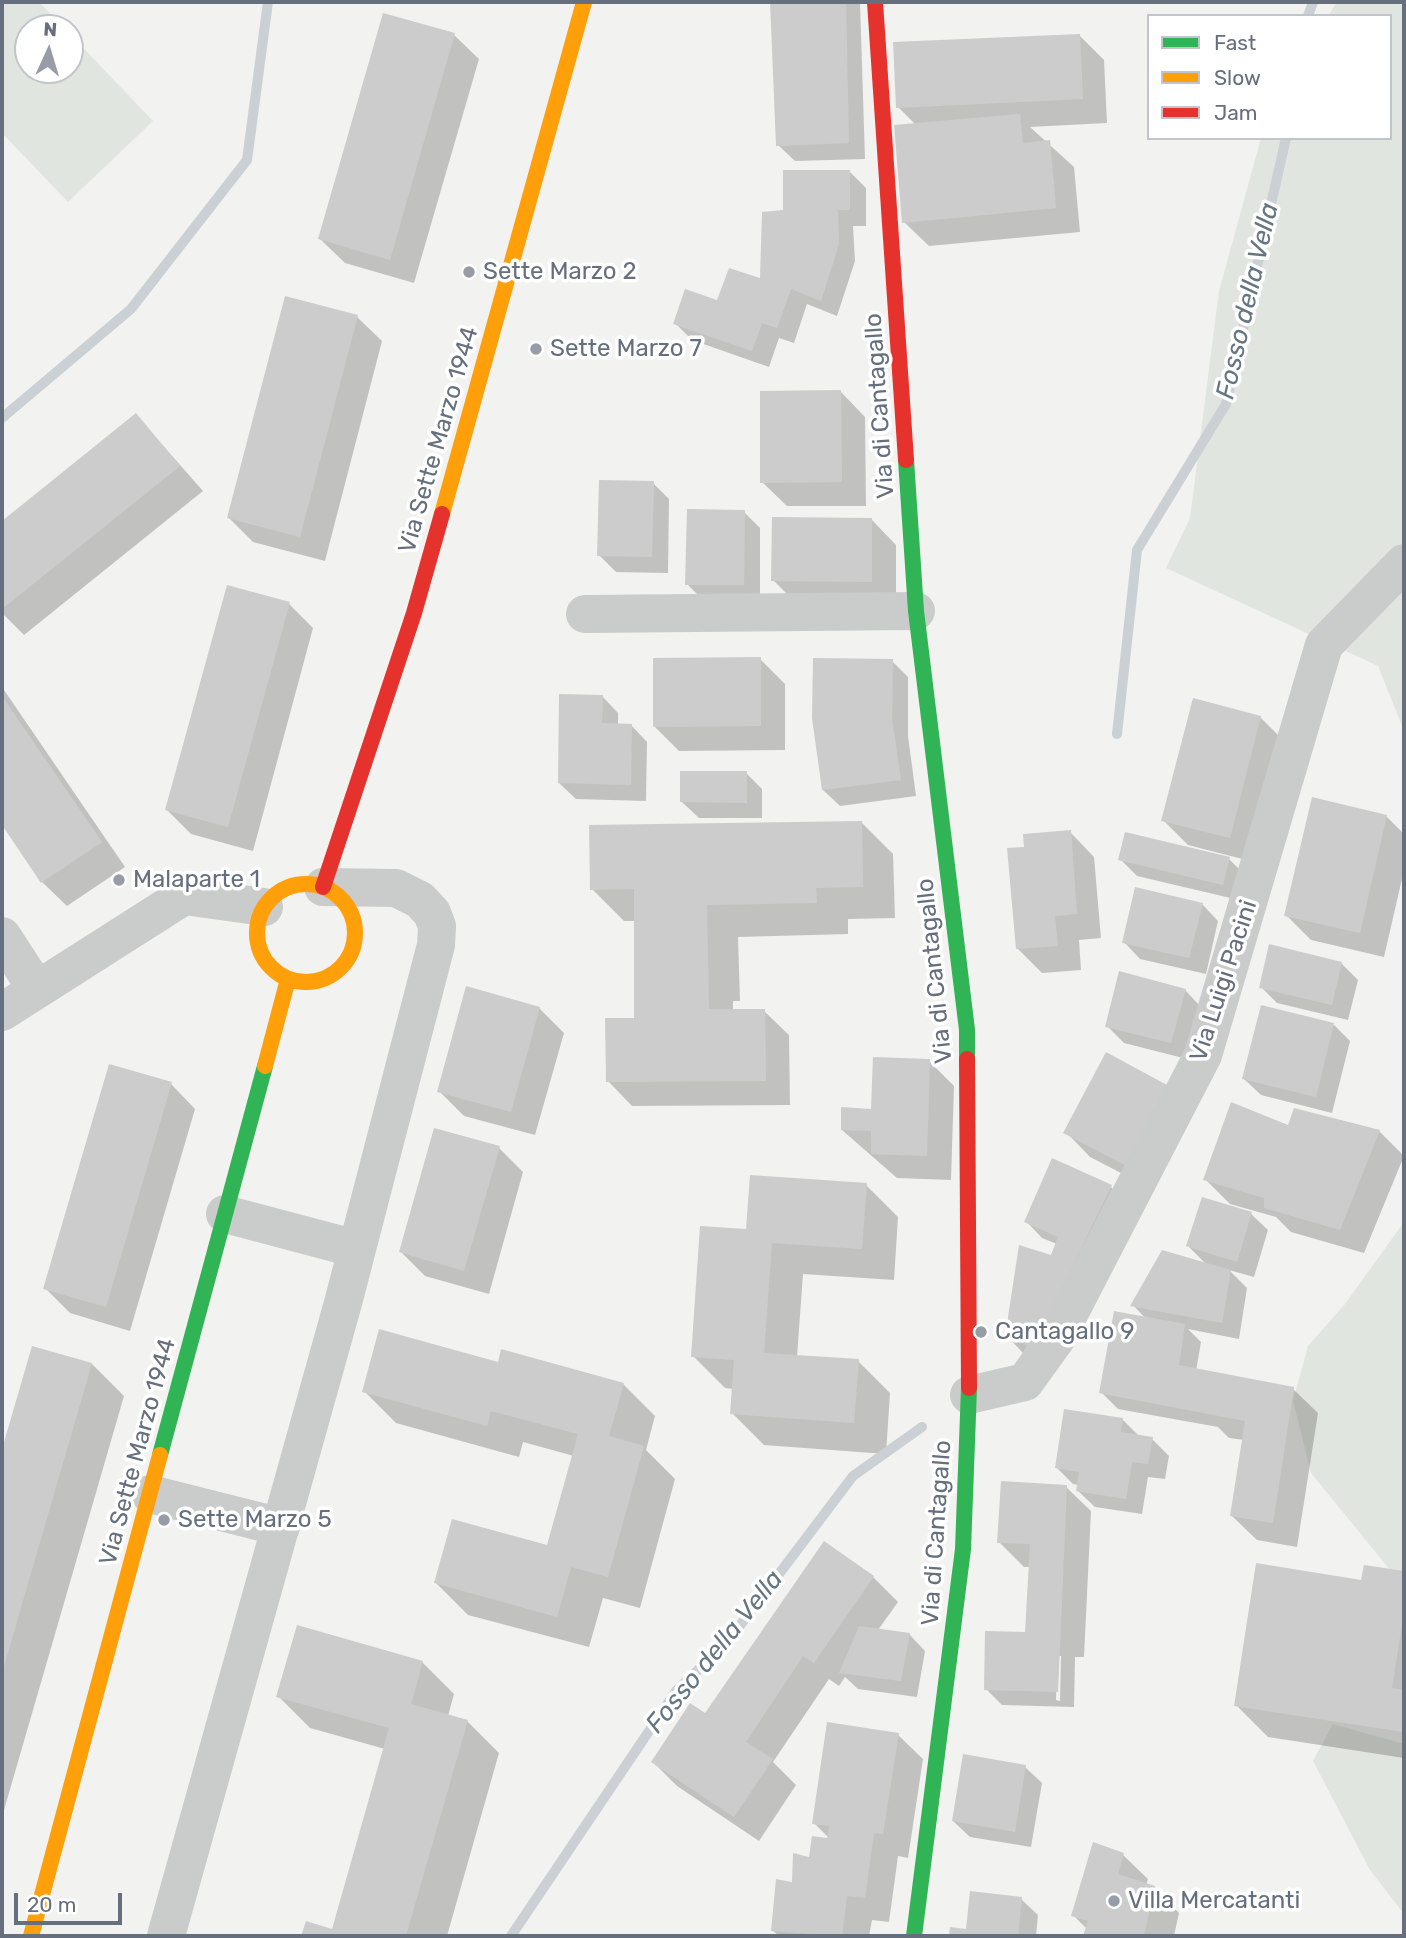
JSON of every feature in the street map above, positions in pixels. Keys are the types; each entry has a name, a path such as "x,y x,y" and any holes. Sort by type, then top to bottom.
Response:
{"street":[{"name":"Via Sette Marzo 1944","path":"323,887 414,614 584,2"},
{"name":"Via di Cantagallo","path":"875,2 916,611 967,1030 969,1395 963,1549 914,1936"},
{"name":"Via Luigi Pacini","path":"969,1395 1025,1382 1056,1339 1203,1055 1324,645 1404,563"},
{"path":"585,614 916,611"},
{"path":"166,1936 357,1249 436,945 437,926 432,913 420,900 396,888 294,885 278,892 264,907 257,931 262,956 272,969 288,979 304,982 332,975 345,964 354,946 355,929 349,909 338,895 323,887"},
{"path":"2,1012 184,896 264,907"},
{"path":"2,936 36,988"},
{"name":"Via Sette Marzo 1944","path":"31,1936 288,979"},
{"path":"225,1214 357,1249"},
{"path":"150,1494 281,1527"}],"shaded area":[{"path":"2,2 39,2 51,14 14,14 14,84 84,84 84,49 153,121 68,202 2,133"},
{"path":"1337,2 1404,2 1404,731 1378,666 1166,568 1190,518 1219,291 1260,140 1392,140 1392,14 1329,14"},
{"path":"1404,1222 1404,1587 1311,1473 1293,1401 1308,1346 1345,1304"},
{"path":"1333,1724 1404,1744 1404,1914 1370,1870 1313,1761"}],"building":[{"path":"770,2 846,2 849,143 776,146"},
{"path":"383,13 455,33 390,260 318,239"},
{"path":"1080,34 1083,99 896,108 893,42"},
{"path":"1020,114 1023,143 1050,140 1056,208 902,223 894,125"},
{"path":"783,170 850,170 850,210 838,210 839,244 821,301 791,289 777,328 762,323 752,351 673,324 685,289 717,300 729,268 760,278 762,212 783,210"},
{"path":"285,296 358,315 300,537 227,518"},
{"path":"841,390 842,482 760,483 760,391"},
{"path":"136,413 180,466 2,609 2,521"},
{"path":"599,480 654,481 652,557 597,556"},
{"path":"687,509 745,510 744,585 685,585"},
{"path":"772,517 872,518 872,582 771,581"},
{"path":"227,585 290,602 228,827 165,810"},
{"path":"761,657 761,726 653,727 653,658"},
{"path":"813,658 893,659 892,719 901,780 822,790 812,718"},
{"path":"559,694 603,695 602,723 632,724 631,785 558,783"},
{"path":"2,696 102,842 41,883 2,825"},
{"path":"1193,698 1261,716 1230,838 1161,821"},
{"path":"680,771 747,771 747,803 680,802"},
{"path":"1312,797 1387,815 1360,933 1284,916"},
{"path":"862,821 863,887 816,888 817,903 707,905 709,1009 765,1009 766,1081 606,1082 605,1018 634,1018 634,889 590,890 589,825"},
{"path":"1071,830 1077,914 1055,916 1058,946 1016,949 1007,848 1024,847 1023,834"},
{"path":"1125,832 1230,857 1223,885 1118,860"},
{"path":"1135,887 1203,903 1189,958 1122,943"},
{"path":"1269,944 1342,962 1332,1005 1259,988"},
{"path":"1119,971 1186,989 1171,1043 1105,1027"},
{"path":"466,986 540,1007 511,1112 437,1092"},
{"path":"1261,1005 1334,1023 1316,1097 1242,1079"},
{"path":"1106,1052 1167,1085 1125,1165 1063,1133"},
{"path":"873,1057 930,1059 927,1156 871,1154 871,1131 841,1130 841,1107 871,1109"},
{"path":"109,1064 172,1082 106,1307 43,1289"},
{"path":"1231,1102 1288,1125 1294,1108 1380,1130 1340,1230 1264,1208 1264,1198 1203,1180"},
{"path":"434,1128 500,1146 464,1271 399,1252"},
{"path":"1052,1158 1112,1185 1033,1347 1005,1337 1019,1245 1051,1255 1058,1237 1024,1222"},
{"path":"750,1175 867,1183 862,1249 772,1243 764,1353 859,1359 854,1423 730,1414 734,1360 691,1357 700,1226 746,1229"},
{"path":"1202,1197 1252,1212 1237,1262 1186,1246"},
{"path":"1162,1250 1231,1270 1222,1323 1130,1306"},
{"path":"1114,1311 1185,1324 1179,1365 1294,1387 1273,1523 1230,1516 1245,1421 1099,1393"},
{"path":"379,1329 498,1362 501,1349 624,1383 609,1436 644,1446 608,1577 571,1567 557,1617 434,1583 452,1519 547,1545 578,1434 491,1411 487,1426 362,1392"},
{"path":"32,1346 92,1363 2,1673 2,1449"},
{"path":"1064,1409 1123,1418 1121,1432 1153,1437 1148,1464 1132,1462 1126,1499 1076,1491 1079,1472 1055,1468"},
{"path":"1001,1481 1067,1485 1058,1692 984,1690 985,1631 1025,1632 1030,1544 997,1543"},
{"path":"824,1541 874,1576 814,1663 803,1656 746,1742 773,1759 734,1817 651,1762 690,1703 705,1713"},
{"path":"1256,1563 1361,1580 1364,1565 1404,1571 1404,1611 1392,1688 1404,1690 1404,1732 1234,1706"},
{"path":"297,1625 423,1661 411,1704 468,1720 406,1936 301,1936 306,1921 332,1929 389,1728 276,1697"},
{"path":"859,1626 910,1633 901,1681 839,1673"},
{"path":"827,1722 899,1733 883,1834 874,1833 865,1898 847,1896 842,1936 771,1931 776,1879 792,1882 793,1853 809,1857 812,1836 827,1838 829,1826 812,1824"},
{"path":"963,1754 1026,1765 1015,1832 952,1821"},
{"name":"Villa Mercatanti","path":"1093,1842 1124,1853 1118,1874 1155,1886 1144,1936 1083,1936 1088,1921 1071,1916"},
{"path":"970,1891 1022,1897 1018,1936 949,1936 950,1927 966,1929"}],"waterway":[{"path":"2,418 131,309 247,160 268,2"},
{"name":"Fosso della Vella","path":"1309,14 1313,2"},
{"name":"Fosso della Vella","path":"1117,734 1137,550 1226,404 1286,140"},
{"name":"Fosso della Vella","path":"511,1936 676,1691 726,1644 853,1476 922,1427"}],"traffic: fast":[{"path":"906,460 916,611 967,1030 967,1059"},
{"path":"160,1455 265,1066"},
{"path":"914,1936 963,1549 969,1388"}],"traffic: slow":[{"path":"442,514 584,2"},
{"path":"306,884 325,888 341,898 351,914 355,933 351,952 341,968 325,978 306,982 287,978 271,968 261,952 257,933 261,914 271,898 287,888 306,884"},
{"path":"265,1066 288,979"},
{"path":"31,1936 160,1455"}],"traffic: jam":[{"path":"875,2 906,460"},
{"path":"323,887 414,613 442,514"},
{"path":"967,1059 969,1388"}],"place":[{"name":"Sette Marzo 2","path":"469,272"},
{"name":"Sette Marzo 7","path":"536,349"},
{"name":"Malaparte 1","path":"119,880"},
{"name":"Cantagallo 9","path":"981,1332"},
{"name":"Sette Marzo 5","path":"164,1520"},
{"name":"Villa Mercatanti","path":"1114,1901"}]}
